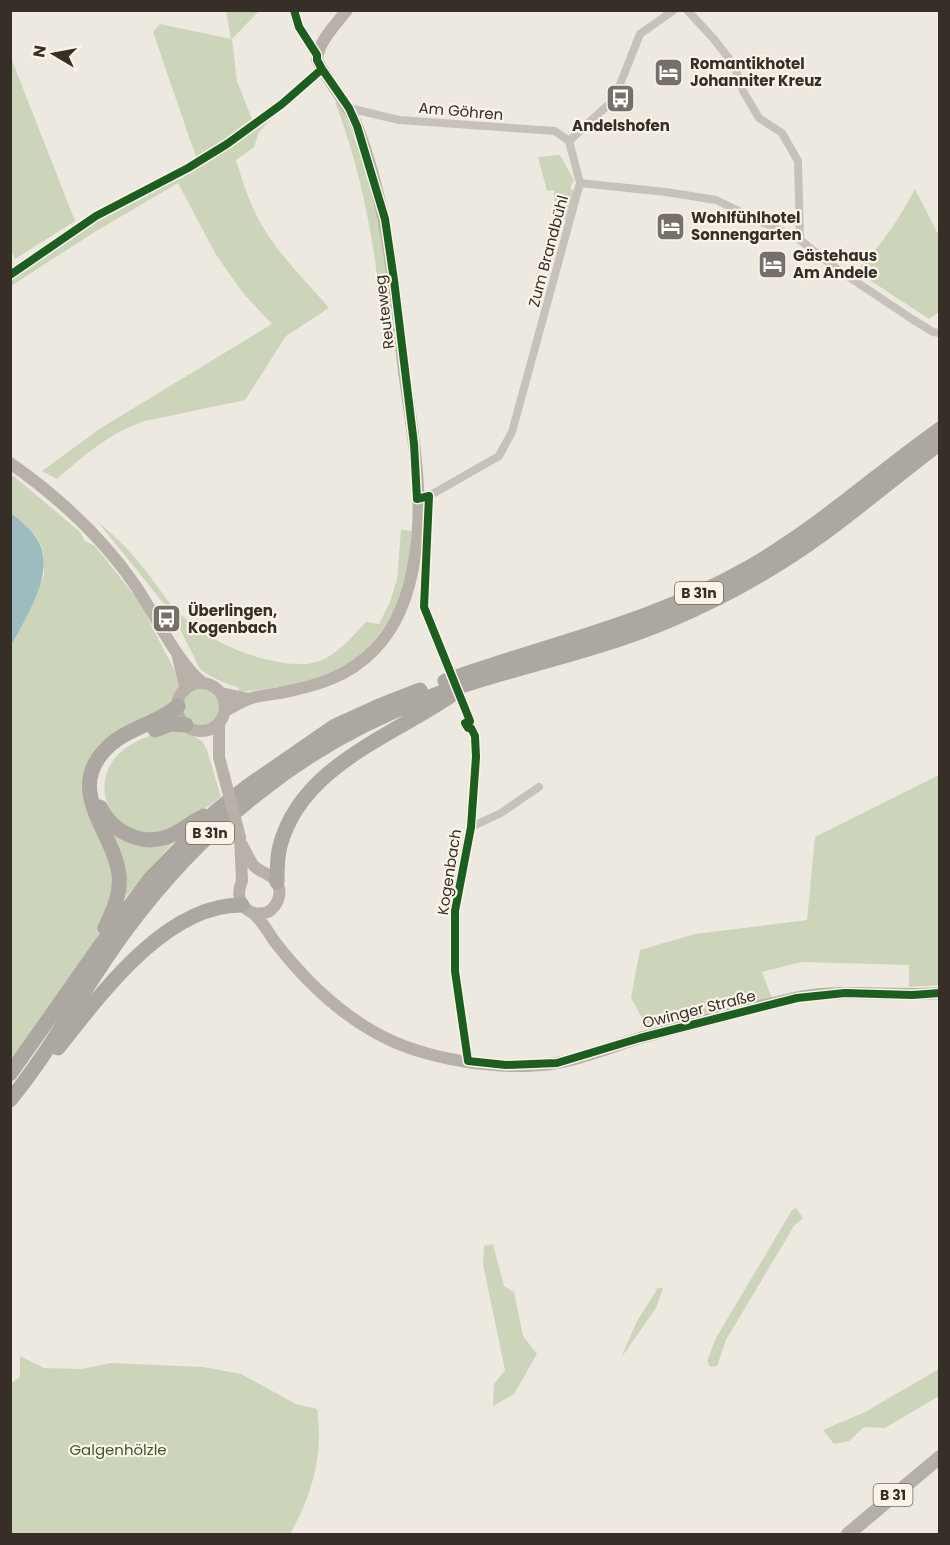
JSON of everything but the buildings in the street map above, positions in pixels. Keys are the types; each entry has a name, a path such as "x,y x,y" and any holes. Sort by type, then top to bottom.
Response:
{"highway":[{"name":"B 31n","path":"10,1074 150,879 215,812 248,786 335,726 379,706 476,670 637,620 747,569 789,543 939,429"},
{"name":"B 31n","path":"10,1100 32,1073 125,930 163,883 212,831 263,789 351,731 423,699 634,634 703,606 781,562 824,532 939,443"},
{"path":"277,882 279,846 287,826 298,805 318,782 343,761 432,709 467,684"},
{"path":"100,946 114,909 119,876 116,859 90,800 89,787 93,767 113,742 138,727 167,715 178,706"},
{"path":"186,725 171,724 124,743 116,749 99,773 98,801 106,817 118,830 142,840 167,837 195,820 215,812"},
{"path":"32,1073 55,1052 106,990 152,944 173,928 200,913 227,905 248,909"}],"main road":[{"name":"B 31","path":"848,1534 939,1457"}],"street":[{"path":"294,10 299,27 317,54 326,37 347,10"},
{"path":"580,183 568,141 609,104 619,87 640,34 674,10"},
{"path":"687,10 734,65 743,91 759,118 782,134 798,161 800,240"},
{"name":"Reuteweg","path":"221,693 249,699 332,680 362,661 384,639 400,614 411,579 416,545 417,499 414,444 385,219 357,126 349,108 317,60 317,54"},
{"name":"Am Göhren","path":"349,108 399,120 555,131 568,141"},
{"name":"Zum Brandbühl","path":"417,499 429,496 499,456 513,432 580,183 716,200 800,240 837,269 933,332 939,333"},
{"path":"10,463 52,495 102,544 134,583 177,653 203,683"},
{"path":"177,653 185,685 178,706 181,719 194,730 205,731 219,723"},
{"path":"184,691 193,685 203,683 213,686 221,693 225,711 219,723 219,757"},
{"name":"Reuteweg","path":"225,711 249,699"},
{"path":"205,731 219,757 241,841 242,881 238,893 248,909 263,914 272,909 279,900 277,882 254,865 241,841"},
{"name":"Kogenbach","path":"468,1061 455,971 455,911 471,827 476,758"},
{"path":"471,827 501,813 539,787"},
{"path":"242,881 251,874 263,873"},
{"name":"Owinger Straße","path":"248,909 312,985 327,999 374,1032 438,1058 506,1065 557,1063 640,1038 797,998 845,993 912,995 939,993"},
{"name":"Owinger Straße","path":"272,909 283,949"}],"green space":[{"path":"226,11 259,11 232,39 237,81 253,122 196,157 153,32 160,24 231,39"},
{"path":"11,58 75,221 15,259 10,247"},
{"path":"335,102 339,103 352,132 372,192 383,245 391,311 381,311 375,258 365,205 352,153"},
{"path":"280,109 259,132 254,147 236,160 251,204 264,229 286,259 329,308 286,336 245,400 145,421 109,438 57,479 42,471 101,428 272,324 242,292 215,253 178,183 93,233 11,286 11,278 87,225 188,171 239,139"},
{"path":"560,155 574,180 570,188 574,191 568,220 556,217 554,190 547,191 538,157"},
{"path":"915,189 939,236 939,312 929,319 856,271 888,233"},
{"path":"11,474 80,532 85,541 95,546 138,600 178,677 188,687 202,683 213,686 220,693 224,703 224,714 220,723 212,729 199,731 192,729 178,713 123,735 91,778 119,876 105,928 11,1074 11,647 44,575 44,554 36,536 11,513"},
{"path":"98,522 135,557 166,599 191,624 216,640 242,652 270,660 299,664 313,663 328,657 342,647 366,622 379,624 390,602 397,579 401,530 413,531 407,572 399,600 385,626 365,650 342,668 319,679 239,692 238,687 218,680 200,669 173,615"},
{"path":"182,730 202,741 207,750 221,797 187,821 166,832 148,833 126,826 109,808 105,796 107,772 113,761 122,751 143,738 158,733"},
{"path":"937,776 939,778 939,985 909,987 909,965 801,962 762,972 772,998 647,1027 631,998 640,950 695,934 807,920 815,837"},
{"path":"111,828 175,840 124,899"},
{"path":"796,1208 803,1218 794,1226 726,1340 717,1366 710,1367 707,1361 716,1338 792,1210"},
{"path":"493,1244 504,1286 514,1292 523,1336 537,1354 514,1394 493,1406 494,1384 505,1370 483,1264 484,1246"},
{"path":"658,1288 663,1288 656,1308 621,1358 637,1321"},
{"name":"Galgenhölzle","path":"20,1356 44,1368 82,1369 111,1363 203,1367 241,1374 296,1404 317,1409 319,1442 314,1474 298,1519 290,1534 11,1534 11,1383 20,1377"},
{"path":"939,1369 939,1396 885,1428 864,1427 849,1441 834,1444 823,1430 865,1412"}],"water":[{"path":"11,513 37,539 44,565 37,594 11,647"}],"cycle path":[{"path":"294,10 299,27 317,55 322,69 349,108 357,126 385,219 414,444 417,499 429,496 424,607 470,721 465,723 475,736 476,757 471,827 455,911 455,971 468,1061 506,1065 557,1063 640,1038 797,998 845,993 912,995 940,993"},
{"path":"10,275 96,216 188,168 227,144 282,104 322,69"}],"place":[{"name":"Romantikhotel Johanniter Kreuz","path":"669,72"},
{"name":"Andelshofen","path":"621,98"},
{"name":"Wohlfühlhotel Sonnengarten","path":"670,226"},
{"name":"Gästehaus Am Andele","path":"772,264"},
{"name":"Überlingen, Kogenbach","path":"167,619"}]}
